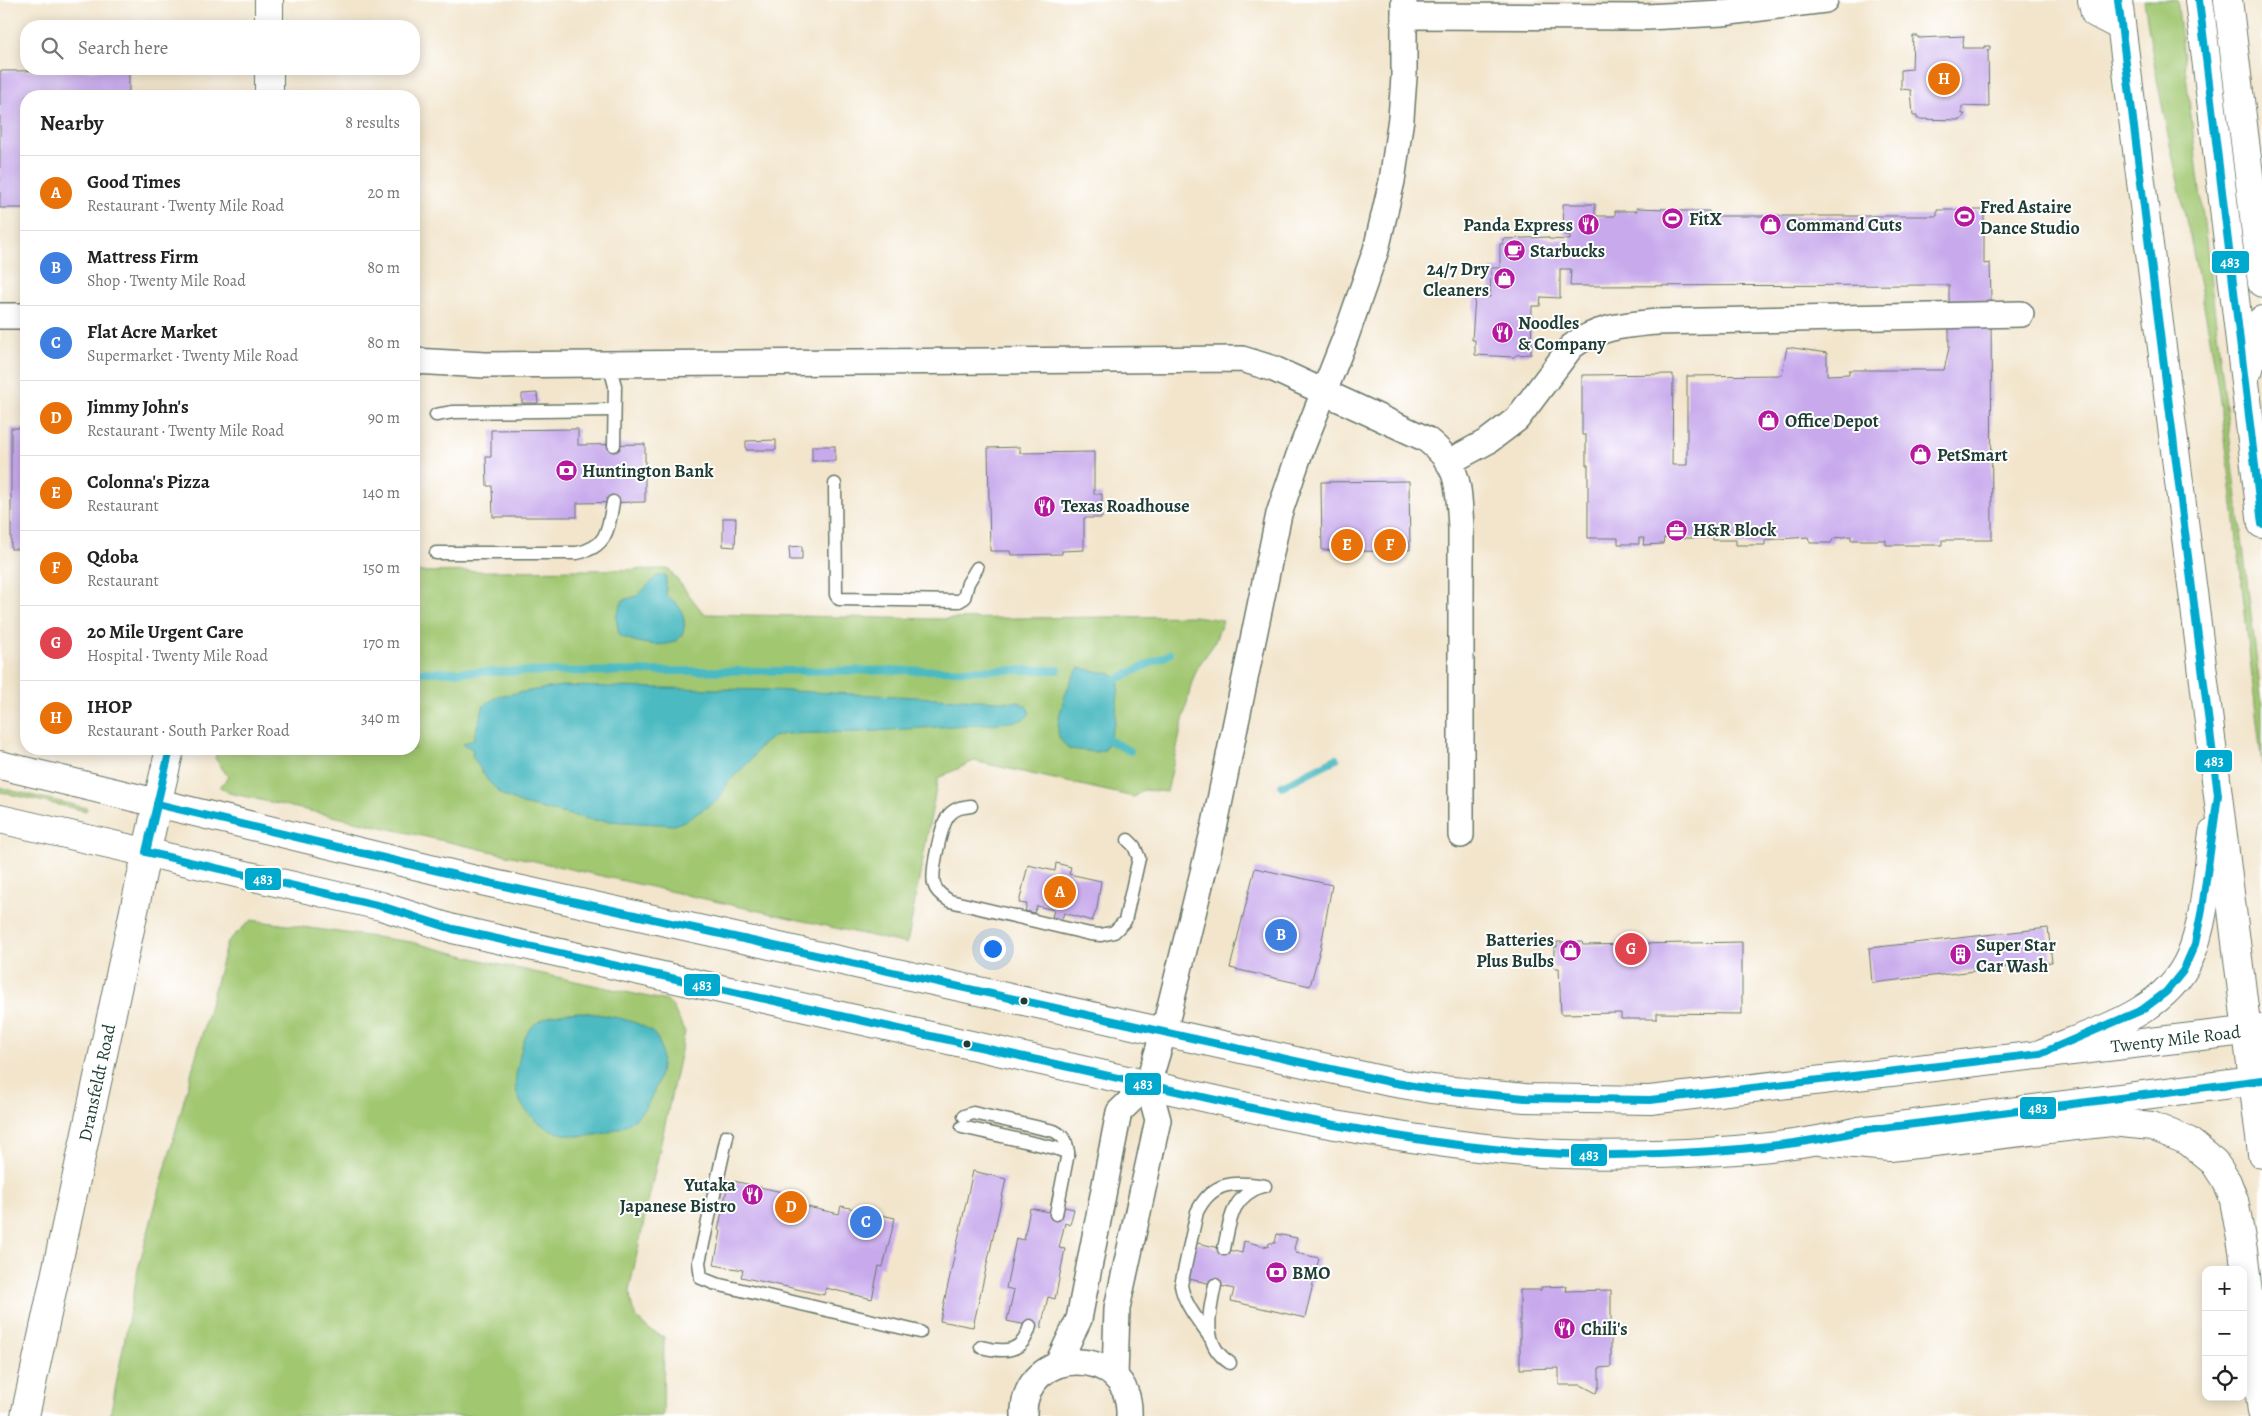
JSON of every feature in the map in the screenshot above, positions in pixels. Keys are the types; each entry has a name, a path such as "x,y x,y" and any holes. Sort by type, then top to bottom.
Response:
{"main road":[{"path":"268,0 269,20"},
{"path":"2092,0 2095,13 2119,13 2218,794 2254,1030 2262,1154"},
{"path":"2199,0 2262,524"},
{"path":"2228,0 2262,283"},
{"path":"269,75 269,90"},
{"path":"2245,382 2262,320"},
{"name":"Dransfeldt Road","path":"25,1416 169,755"},
{"name":"Twenty Mile Road","path":"0,765 472,879 1423,1088 1525,1098 1650,1100 2254,1030"},
{"path":"2040,1054 2142,1010 2166,992 2182,971 2194,944 2202,909 2218,794"},
{"path":"0,819 381,906 453,929 1344,1127 1447,1144 1527,1152 1674,1153 1731,1150 1820,1141 1859,1131 2258,1081"},
{"path":"1820,1141 1890,1147 2111,1122 2152,1126 2188,1141 2214,1162 2227,1182 2234,1200 2243,1250 2262,1412"}],"street":[{"path":"1057,1365 1079,1319 1120,1112 1148,1084 1164,1032 1215,824 1279,514 1299,455 1370,270 1392,182 1401,118 1404,77 1404,8 1647,17 1722,13 1824,0"},
{"path":"1449,462 1488,441 1517,419 1571,346 1594,332 1623,325 1656,322 2021,314"},
{"path":"0,316 20,316"},
{"path":"420,361 475,365 1242,359 1274,369 1426,439 1449,462 1457,481 1461,527 1461,836"},
{"path":"1115,1377 1117,1308 1158,1120 1148,1084"},
{"path":"1024,1416 1030,1388 1038,1377 1057,1365 1075,1361 1094,1364 1121,1383 1128,1402 1129,1416"}],"lane":[{"path":"609,364 615,386 614,445"},
{"path":"436,415 453,412 614,410"},
{"path":"835,484 835,589 836,595 839,598 959,601 964,598 968,583 977,568"},
{"path":"436,552 577,553 589,550 606,535 612,502"},
{"path":"971,806 955,810 948,816 944,825 933,876 937,891 950,901 1090,934 1101,935 1114,932 1125,921 1139,858 1134,846 1128,840"},
{"path":"963,1122 1068,1153 1056,1214"},
{"path":"727,1136 699,1262 701,1278 716,1284 920,1332"},
{"path":"1224,1249 1235,1207 1243,1196 1252,1190 1265,1186 1243,1182 1218,1188 1202,1202 1196,1212 1181,1285 1182,1295 1187,1304 1223,1359 1230,1363"},
{"path":"1208,1336 1215,1285"},
{"path":"981,1347 1001,1351 1015,1348 1027,1339 1030,1326"}],"green space":[{"path":"2144,0 2177,0 2262,705 2262,765 2215,367 2198,275 2159,92"},
{"path":"669,569 704,614 934,619 1194,616 1223,620 1214,644 1197,668 1191,685 1167,792 1143,790 1134,797 974,761 938,778 907,944 229,793 220,787 228,777 215,758 216,755 420,755 420,572"},
{"path":"0,787 87,808 86,811 0,792"},
{"path":"251,920 411,942 497,964 667,1001 673,1007 685,1032 630,1286 630,1296 637,1318 655,1333 664,1337 663,1416 110,1416 138,1269 227,942"}],"water":[{"path":"666,575 666,596 678,605 684,620 683,631 678,639 660,645 637,642 619,635 616,617 623,600 637,596 657,576"},
{"path":"1079,668 1112,674 1119,684 1115,722 1105,750 1096,752 1069,749 1059,736 1060,711 1071,681"},
{"path":"561,686 770,690 1019,702 1027,707 1030,713 1021,720 1000,723 859,732 784,734 771,738 759,747 750,761 728,782 719,799 687,820 674,825 592,820 522,804 502,795 488,781 472,756 473,750 464,746 464,743 473,740 484,705 498,696"},
{"path":"581,1012 619,1018 646,1028 653,1033 659,1042 662,1053 658,1080 647,1105 640,1114 627,1125 615,1130 602,1134 582,1136 561,1133 540,1124 524,1109 516,1089 516,1072 522,1047 526,1035 531,1028 539,1021 550,1016"}],"building":[{"path":"1913,36 1918,36 1918,38 1964,36 1962,48 1985,48 1985,46 1990,46 1990,50 1988,50 1989,107 1962,106 1962,114 1965,114 1961,120 1917,119 1917,116 1913,116 1911,90 1901,89 1901,70 1912,69"},
{"path":"0,71 20,71 20,75 129,75 129,90 20,90 20,208 0,208"},
{"path":"1563,204 1595,204 1595,216 1615,216 1615,211 1637,211 1636,208 1667,209 1667,211 1709,211 1710,216 1937,216 1937,210 1984,210 1984,264 1990,263 1991,298 1992,540 1942,540 1942,545 1886,545 1886,540 1851,540 1851,536 1834,538 1831,543 1810,543 1808,537 1765,540 1765,545 1736,545 1736,540 1664,538 1663,544 1643,545 1644,538 1639,538 1639,544 1618,544 1618,538 1588,538 1588,465 1586,465 1586,435 1582,435 1582,375 1673,374 1672,465 1687,465 1687,376 1782,375 1787,347 1827,353 1827,375 1849,374 1849,370 1944,370 1949,348 1949,285 1570,286 1571,269 1560,269 1560,298 1541,297 1540,306 1532,306 1531,354 1516,355 1514,357 1475,355 1475,340 1472,340 1475,297 1490,297 1491,268 1500,268 1500,244 1503,244 1503,239 1548,237 1549,239 1570,240 1570,235 1564,235"},
{"path":"537,393 538,403 522,403 522,394"},
{"path":"11,428 20,428 20,549 11,549"},
{"name":"Huntington Bank","path":"578,429 578,445 645,444 645,502 577,503 577,517 493,517 492,486 487,486 486,457 491,457 491,430"},
{"path":"776,440 776,450 746,450 746,441"},
{"path":"812,446 835,446 835,461 812,461"},
{"name":"Texas Roadhouse","path":"1020,447 1020,453 1094,452 1094,494 1102,494 1102,518 1084,518 1084,550 1062,551 1062,554 1011,555 1010,551 990,551 988,448"},
{"path":"1409,481 1410,550 1398,549 1397,552 1322,550 1321,482"},
{"path":"723,518 736,518 735,547 723,546"},
{"path":"802,546 802,560 790,560 789,547"},
{"path":"1056,863 1071,867 1069,874 1101,881 1097,908 1092,921 1064,913 1062,919 1052,917 1054,910 1037,906 1034,913 1025,911 1027,904 1019,903 1028,865 1055,871"},
{"path":"1255,868 1332,885 1321,946 1310,986 1230,968"},
{"name":"Super Star Car Wash","path":"2048,928 2052,962 1872,983 1869,948"},
{"path":"1557,942 1582,942 1583,945 1742,942 1742,1014 1657,1013 1657,1019 1621,1019 1621,1013 1561,1014 1559,968 1554,968 1554,947 1557,947"},
{"path":"973,1171 1006,1179 973,1327 940,1321"},
{"path":"729,1180 782,1192 781,1201 839,1214 841,1206 895,1218 883,1267 879,1266 872,1299 826,1288 824,1295 741,1277 743,1270 714,1265 721,1231 718,1230"},
{"path":"1064,1207 1074,1209 1070,1225 1065,1223 1059,1248 1065,1249 1055,1299 1048,1297 1041,1328 1007,1321 1014,1290 1006,1288 1016,1238 1024,1240 1030,1208 1063,1215"},
{"name":"BMO","path":"1277,1234 1297,1238 1294,1248 1296,1253 1319,1258 1305,1318 1231,1301 1234,1289 1185,1278 1193,1242 1242,1253 1244,1241 1268,1247 1269,1243 1275,1243"},
{"name":"Chili's","path":"1567,1286 1566,1291 1611,1290 1611,1367 1599,1368 1599,1386 1596,1393 1581,1385 1559,1385 1559,1368 1520,1369 1520,1290 1541,1290 1541,1287"}],"waterway":[{"path":"1109,683 1170,654"},
{"path":"420,672 1058,670"},
{"path":"1101,736 1130,751"},
{"path":"1282,786 1336,759"}],"transit line":[{"name":"483","path":"157,804 472,879 1390,1082 1431,1089 1525,1098 1650,1100 2040,1054 2142,1010 2166,992 2183,971 2195,944 2202,909 2218,795 2118,0"},
{"name":"483","path":"2199,0 2262,524"},
{"name":"483","path":"169,755 146,852 381,906 453,929 1283,1115 1405,1137 1496,1149 1591,1155 1718,1151 1779,1145 1859,1131 2262,1080"}],"place":[{"name":"IHOP","path":"1944,79"},
{"name":"Fred Astaire Dance Studio","path":"1964,217"},
{"name":"FitX","path":"1673,219"},
{"name":"Panda Express","path":"1589,225"},
{"name":"Command Cuts","path":"1770,225"},
{"name":"Starbucks","path":"1514,251"},
{"name":"24/7 Dry Cleaners","path":"1505,279"},
{"name":"Noodles & Company","path":"1502,333"},
{"name":"Office Depot","path":"1769,421"},
{"name":"PetSmart","path":"1921,455"},
{"name":"Huntington Bank","path":"566,471"},
{"name":"Texas Roadhouse","path":"1045,506"},
{"name":"H&R Block","path":"1677,530"},
{"name":"Colonna's Pizza","path":"1347,545"},
{"name":"Qdoba","path":"1390,545"},
{"name":"Good Times","path":"1060,892"},
{"name":"Mattress Firm","path":"1281,935"},
{"name":"20 Mile Urgent Care","path":"1631,949"},
{"name":"Batteries Plus Bulbs","path":"1570,950"},
{"name":"Super Star Car Wash","path":"1960,955"},
{"name":"Yutaka Japanese Bistro","path":"752,1195"},
{"name":"Jimmy John's","path":"791,1207"},
{"name":"Flat Acre Market","path":"866,1222"},
{"name":"BMO","path":"1276,1273"},
{"name":"Chili's","path":"1565,1329"}]}
